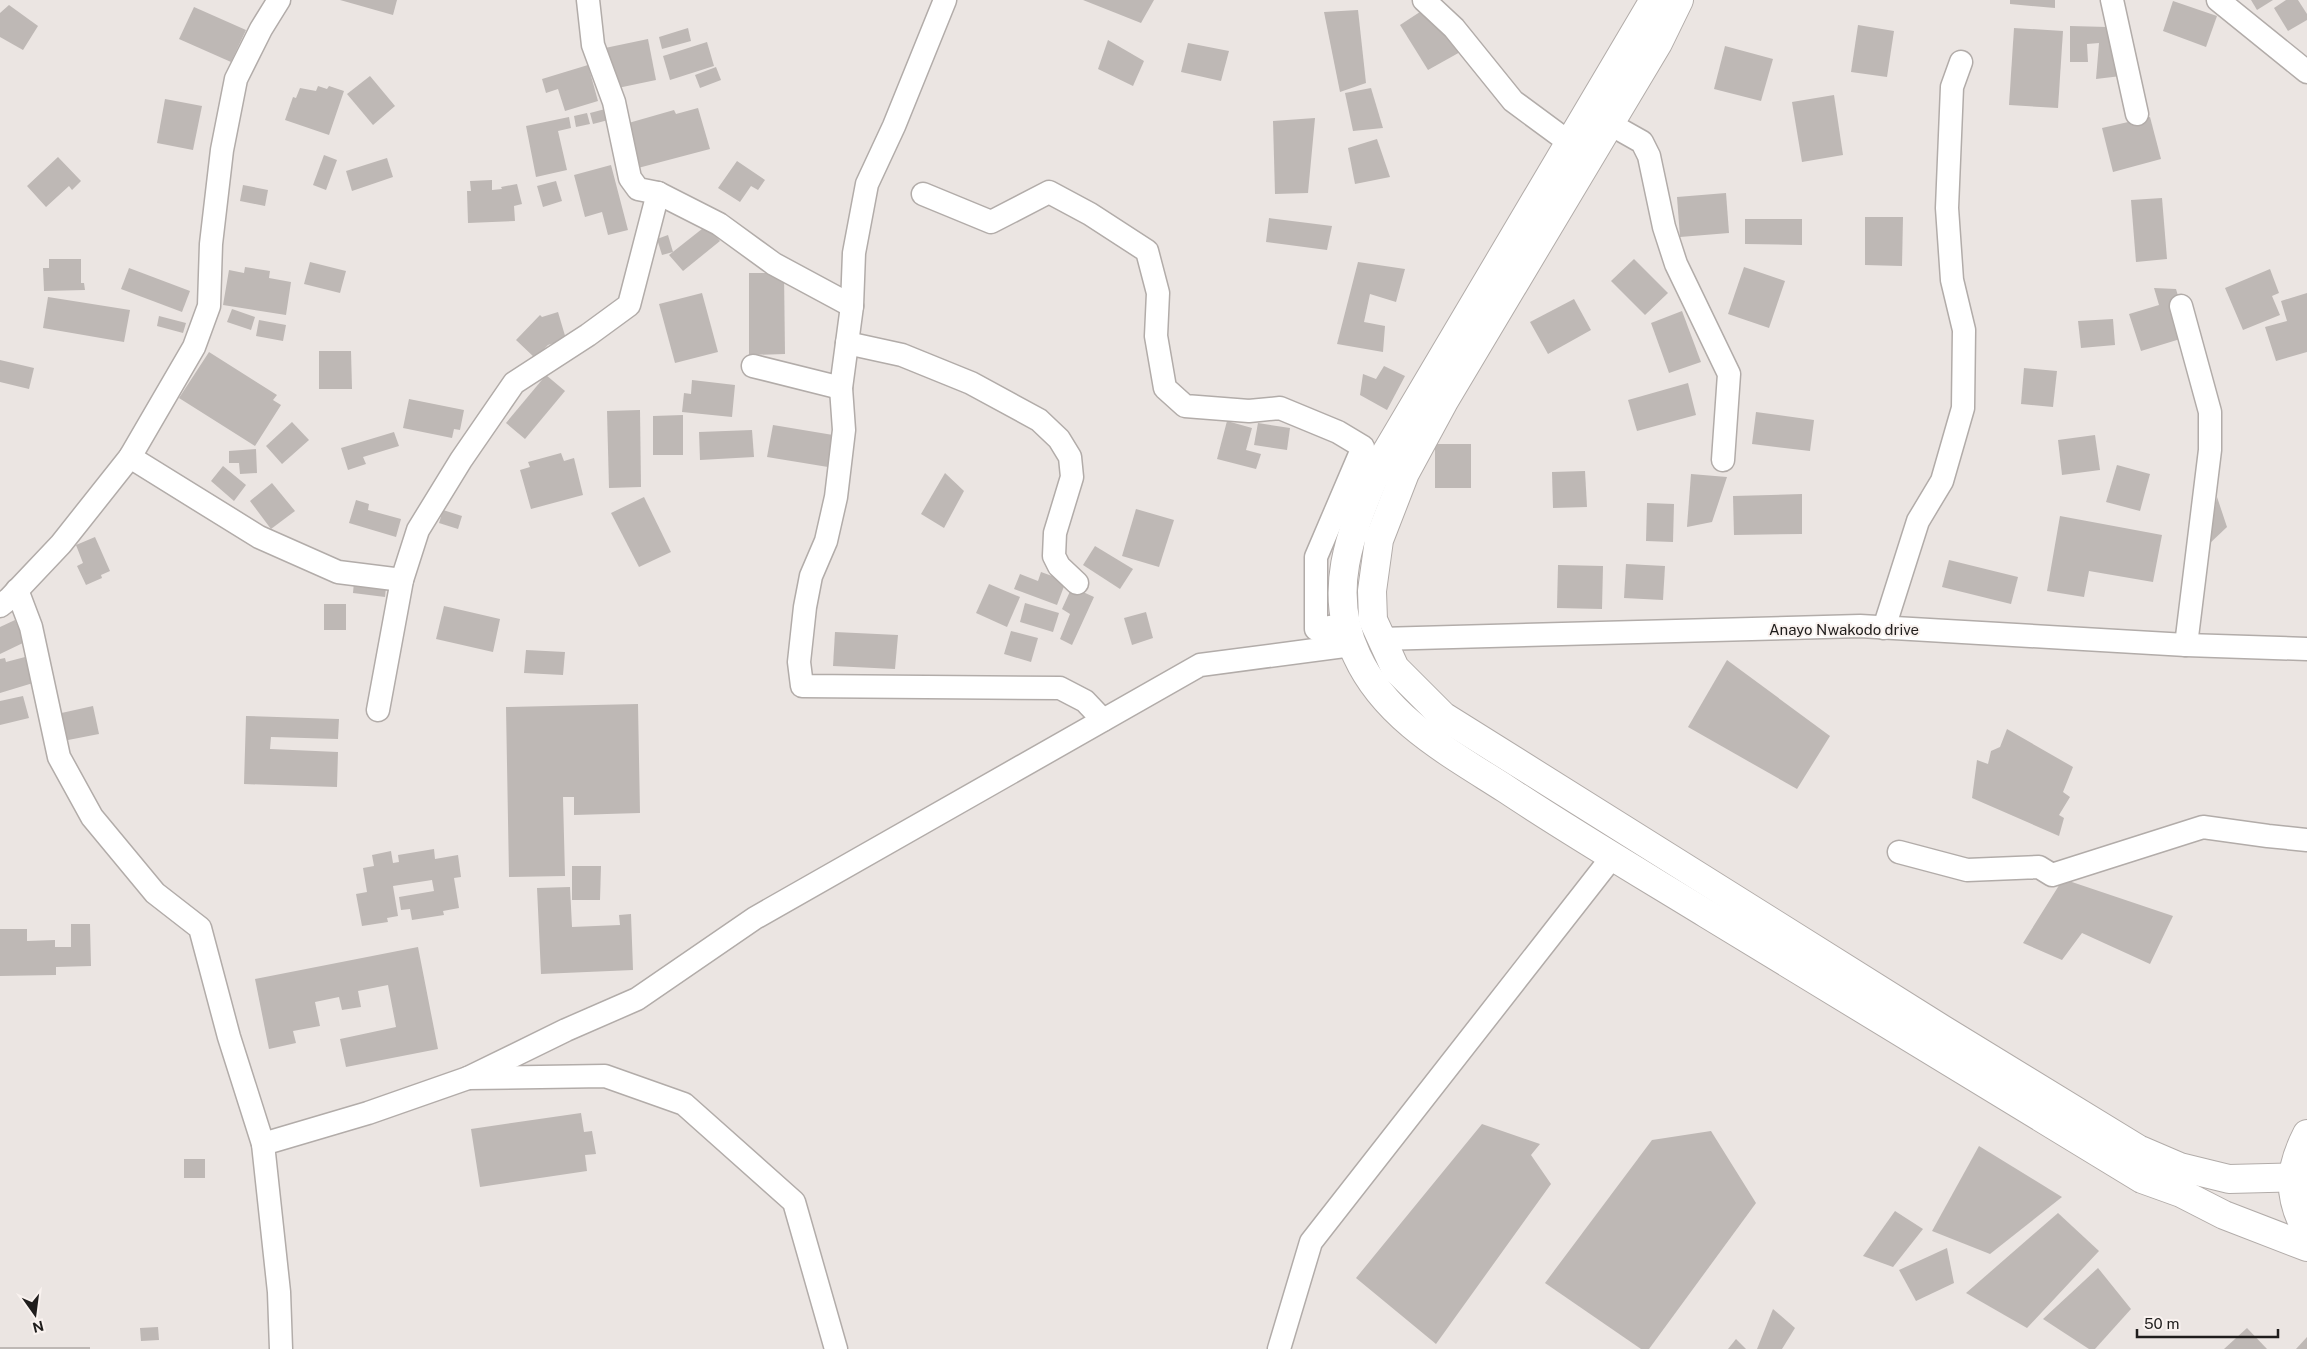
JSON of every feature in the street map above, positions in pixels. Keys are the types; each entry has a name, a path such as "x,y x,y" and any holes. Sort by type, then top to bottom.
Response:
{"street":[{"path":"0,606 61,544 130,457 194,347 209,306 211,244 222,150 236,79 261,29 279,0"},
{"path":"588,0 593,45 614,102 630,178 638,189 658,193 719,224 774,264 852,306"},
{"path":"945,0 894,126 867,184 854,253 852,306 841,388 844,430 836,498 826,541 811,576 805,607 799,662 802,686 1060,688 1085,702 1103,720"},
{"path":"1424,0 1454,28 1513,101 1570,143"},
{"path":"1654,0 1380,462 1350,534 1342,594 1349,635 1357,658 1391,706 1428,739 1541,813 2142,1179 2181,1193 2224,1216 2307,1247"},
{"path":"1679,0 1658,43 1444,401 1405,473 1379,540 1372,591 1373,620 1380,638 1395,668 1443,716 2138,1149 2180,1167 2229,1179"},
{"path":"2112,0 2137,114"},
{"path":"2218,0 2307,72"},
{"path":"1884,628 1918,521 1942,482 1963,408 1964,330 1952,280 1947,208 1952,87 1961,62"},
{"path":"1610,124 1642,142 1649,156 1664,227 1676,264 1729,374 1723,460"},
{"path":"923,194 991,222 1049,192 1090,214 1147,250 1158,293 1156,336 1164,388 1185,406 1249,411 1280,408 1338,432 1363,447 1316,557 1316,629 1349,635"},
{"path":"378,710 402,580 418,530 461,460 514,383 588,335 629,304 658,193"},
{"path":"2181,306 2210,412 2210,450 2186,646"},
{"path":"847,343 902,355 971,384 1039,420 1059,439 1070,457 1072,477 1055,533 1054,556 1059,566 1077,583"},
{"path":"753,366 841,388"},
{"path":"130,457 259,537 338,572 402,580"},
{"path":"17,590 31,627 58,757 98,825 155,893 200,928 229,1037 263,1144 278,1292 281,1349"},
{"name":"Anayo Nwakodo drive","path":"1380,638 1860,626 2186,646 2307,649"},
{"path":"263,1144 368,1113 468,1078 566,1030 637,999 756,918 1200,665 1349,635"},
{"path":"1899,852 1967,870 2039,866 2052,875 2203,827 2307,840"},
{"path":"1279,1349 1311,1242 1613,856"},
{"path":"468,1078 605,1076 684,1104 794,1202 836,1349"},
{"path":"2307,1134 2294,1202 2307,1232"},
{"path":"2181,1193 2229,1179 2299,1177"}],"building":[{"path":"340,0 397,0 393,15"},
{"path":"1083,0 1154,0 1141,23"},
{"path":"2010,0 2055,0 2055,8 2010,4"},
{"path":"2251,0 2273,0 2257,10"},
{"path":"2286,0 2298,0 2307,14 2307,20 2288,31 2274,8"},
{"path":"2173,1 2217,16 2206,47 2163,31"},
{"path":"9,5 38,26 23,50 0,37 0,13"},
{"path":"194,7 246,30 231,62 179,39"},
{"path":"1426,8 1462,51 1428,70 1400,25"},
{"path":"1358,10 1366,83 1340,92 1324,12"},
{"path":"1858,25 1894,31 1887,77 1851,72"},
{"path":"2070,26 2108,27 2121,76 2096,79 2099,43 2087,44 2088,62 2070,62"},
{"path":"688,28 691,41 662,49 659,37"},
{"path":"2014,28 2063,31 2058,108 2009,105"},
{"path":"648,39 656,80 613,89 605,48"},
{"path":"1108,40 1144,61 1133,86 1098,69"},
{"path":"707,42 714,66 670,80 663,56"},
{"path":"1188,43 1229,51 1221,81 1181,72"},
{"path":"1725,46 1773,59 1761,101 1714,89"},
{"path":"588,65 598,101 565,111 558,89 546,93 542,79"},
{"path":"716,67 721,80 700,88 695,75"},
{"path":"370,76 395,106 373,125 347,94"},
{"path":"318,86 327,89 329,86 344,91 329,135 285,120 293,97 296,98 300,88 316,91"},
{"path":"1371,88 1383,128 1353,131 1345,93"},
{"path":"1834,95 1843,155 1802,162 1792,102"},
{"path":"165,99 202,106 193,150 157,143"},
{"path":"609,108 612,119 593,124 590,113"},
{"path":"698,108 710,149 638,168 625,124 674,110 676,114"},
{"path":"587,113 590,124 576,127 574,116"},
{"path":"569,117 571,128 558,131 567,170 536,177 526,126"},
{"path":"2150,117 2161,159 2113,172 2102,128"},
{"path":"1315,118 1308,193 1275,194 1273,121"},
{"path":"1377,139 1390,177 1355,184 1348,148"},
{"path":"324,155 337,160 326,190 313,185"},
{"path":"58,157 81,181 72,190 69,186 46,207 27,186"},
{"path":"387,158 393,177 352,191 346,171"},
{"path":"737,161 765,180 758,190 751,186 740,202 718,188"},
{"path":"611,165 628,230 608,235 602,212 585,217 574,175"},
{"path":"492,180 492,190 517,184 522,204 514,206 515,221 468,223 467,191 471,191 470,181"},
{"path":"556,181 562,201 543,207 537,186"},
{"path":"243,185 268,190 265,206 240,201"},
{"path":"1726,193 1729,233 1680,237 1677,197"},
{"path":"2162,198 2167,259 2136,262 2131,200"},
{"path":"1865,217 1903,217 1902,266 1865,265"},
{"path":"1269,218 1332,226 1327,250 1266,242"},
{"path":"1745,219 1802,219 1802,245 1745,244"},
{"path":"707,225 720,241 683,271 669,255"},
{"path":"668,235 673,252 662,255 657,239"},
{"path":"49,259 81,259 81,283 84,283 85,290 44,291 43,268 49,268"},
{"path":"1634,259 1668,293 1645,315 1611,281"},
{"path":"310,262 346,271 340,293 304,284"},
{"path":"1358,262 1405,269 1396,302 1370,294 1364,322 1385,326 1383,352 1337,344"},
{"path":"245,267 270,271 269,278 291,282 286,315 223,305 229,270 244,273"},
{"path":"1744,267 1785,281 1769,328 1728,314"},
{"path":"129,268 190,291 182,312 121,289"},
{"path":"2270,269 2279,293 2272,296 2280,315 2243,330 2225,288"},
{"path":"749,273 784,273 785,354 749,355"},
{"path":"2154,288 2176,289 2190,336 2141,351 2129,314 2159,305"},
{"path":"702,293 718,352 675,363 659,304"},
{"path":"2307,293 2307,352 2276,361 2265,327 2287,321 2281,301"},
{"path":"48,297 130,310 124,342 43,328"},
{"path":"1574,299 1591,330 1548,354 1530,322"},
{"path":"232,309 255,317 251,330 227,322"},
{"path":"1682,311 1701,362 1669,373 1651,323"},
{"path":"558,312 566,339 548,345 535,358 516,340 540,315 542,317"},
{"path":"159,316 186,323 183,333 157,326"},
{"path":"2113,319 2115,345 2081,348 2078,321"},
{"path":"259,320 286,325 283,341 256,336"},
{"path":"319,351 351,351 352,389 319,389"},
{"path":"209,352 277,395 273,400 281,405 255,446 179,398"},
{"path":"0,360 34,368 29,389 0,382"},
{"path":"1384,366 1405,376 1387,410 1360,395 1363,374 1376,379"},
{"path":"2024,368 2057,371 2053,407 2021,404"},
{"path":"546,375 565,391 525,439 506,423"},
{"path":"692,380 735,385 732,417 682,412 684,393 691,394"},
{"path":"1688,383 1696,415 1637,431 1628,400"},
{"path":"409,399 464,410 460,430 454,429 452,438 403,428"},
{"path":"640,410 641,487 609,488 607,411"},
{"path":"1756,412 1814,420 1810,451 1752,444"},
{"path":"683,415 683,455 653,455 653,416"},
{"path":"1227,421 1252,428 1246,450 1261,454 1256,469 1217,459"},
{"path":"292,422 309,440 282,464 266,446"},
{"path":"1258,423 1290,428 1287,450 1254,445"},
{"path":"773,425 833,435 828,467 767,457"},
{"path":"752,430 754,457 700,460 699,432"},
{"path":"394,432 399,446 363,457 366,464 348,470 341,448"},
{"path":"2095,435 2100,470 2062,475 2058,440"},
{"path":"1435,444 1471,444 1471,488 1435,488"},
{"path":"256,449 257,473 240,474 239,463 229,463 229,451"},
{"path":"561,453 564,461 574,458 583,495 531,509 520,470 530,467 528,462"},
{"path":"2117,465 2150,474 2140,511 2106,502"},
{"path":"223,466 246,485 234,501 211,481"},
{"path":"1585,471 1587,507 1553,508 1552,472"},
{"path":"945,473 964,491 944,528 921,514"},
{"path":"1691,474 1727,477 1712,522 1687,527"},
{"path":"272,483 295,511 271,529 250,501"},
{"path":"1802,494 1802,534 1734,535 1733,496"},
{"path":"644,497 671,552 639,567 611,513"},
{"path":"2217,497 2227,527 2208,545"},
{"path":"356,500 369,504 368,510 401,519 396,537 349,523"},
{"path":"1647,503 1674,504 1673,542 1646,541"},
{"path":"1136,509 1174,520 1159,567 1122,556"},
{"path":"443,510 462,516 458,529 439,523"},
{"path":"2060,516 2162,535 2153,582 2089,571 2084,597 2047,591"},
{"path":"95,537 110,571 101,575 102,578 86,585 77,566 83,563 76,545"},
{"path":"1095,546 1133,569 1120,589 1083,565"},
{"path":"1949,560 2018,577 2011,604 1942,587"},
{"path":"1626,564 1665,566 1663,600 1624,598"},
{"path":"1558,565 1603,566 1602,609 1557,608"},
{"path":"1041,572 1066,581 1057,605 1014,589 1020,574 1038,581"},
{"path":"354,582 386,587 385,597 353,593"},
{"path":"989,584 1020,597 1007,627 976,613"},
{"path":"1072,587 1094,597 1072,645 1060,639 1070,614 1062,609"},
{"path":"1025,603 1059,613 1053,632 1020,622"},
{"path":"324,604 346,604 346,630 324,630"},
{"path":"444,606 500,619 493,652 436,639"},
{"path":"1146,612 1153,638 1132,645 1124,618"},
{"path":"15,620 25,642 0,654 0,627"},
{"path":"1011,631 1038,638 1031,662 1004,654"},
{"path":"835,632 898,635 895,669 833,666"},
{"path":"526,650 565,652 563,675 524,673"},
{"path":"25,657 33,683 0,693 0,659 5,658 6,662"},
{"path":"1727,660 1830,736 1797,789 1688,727"},
{"path":"23,696 29,718 0,725 0,701"},
{"path":"638,704 640,813 574,815 574,797 563,797 565,876 509,877 506,707"},
{"path":"93,706 99,734 63,741 57,714"},
{"path":"246,716 339,719 338,739 271,737 270,749 338,752 337,787 244,784"},
{"path":"2007,729 2073,767 2063,792 2070,797 2059,815 2064,818 2059,836 1972,798 1977,760 1988,764 1991,751 2000,747"},
{"path":"434,849 435,859 458,855 461,877 454,878 459,908 443,911 444,915 412,920 410,909 401,910 399,897 434,891 432,880 393,886 398,916 387,918 388,922 362,926 356,894 367,892 363,868 374,866 372,855 391,851 393,863 399,862 398,855"},
{"path":"572,866 601,866 600,900 572,900"},
{"path":"2063,879 2173,916 2150,964 2082,933 2062,960 2023,943"},
{"path":"570,887 572,927 620,925 619,915 631,914 633,970 541,974 537,888"},
{"path":"71,924 90,924 91,966 56,967 56,975 0,976 0,929 27,929 27,941 55,940 55,947 71,947"},
{"path":"418,947 438,1049 346,1067 340,1039 396,1027 388,985 358,991 361,1007 342,1010 339,997 315,1002 320,1026 293,1031 296,1043 269,1049 255,979"},
{"path":"581,1113 584,1132 592,1131 596,1154 585,1155 587,1171 480,1187 471,1129"},
{"path":"1482,1124 1540,1144 1531,1155 1551,1184 1436,1344 1356,1278"},
{"path":"1711,1131 1756,1203 1649,1349 1641,1349 1545,1283 1652,1140"},
{"path":"1979,1146 2062,1197 1990,1254 1932,1231"},
{"path":"184,1159 205,1159 205,1178 184,1178"},
{"path":"1895,1211 1923,1229 1893,1267 1863,1256"},
{"path":"2058,1213 2099,1251 2027,1328 1966,1293"},
{"path":"1947,1248 1954,1283 1916,1301 1899,1270"},
{"path":"2098,1268 2131,1309 2095,1349 2089,1349 2043,1319"},
{"path":"1773,1309 1795,1328 1782,1349 1757,1349"},
{"path":"158,1327 159,1340 141,1341 140,1328"},
{"path":"2247,1328 2267,1349 2224,1349"},
{"path":"2307,1337 2307,1349 2296,1349"},
{"path":"1736,1339 1746,1349 1728,1349"},
{"path":"0,1347 90,1347 90,1349 0,1349"}]}
